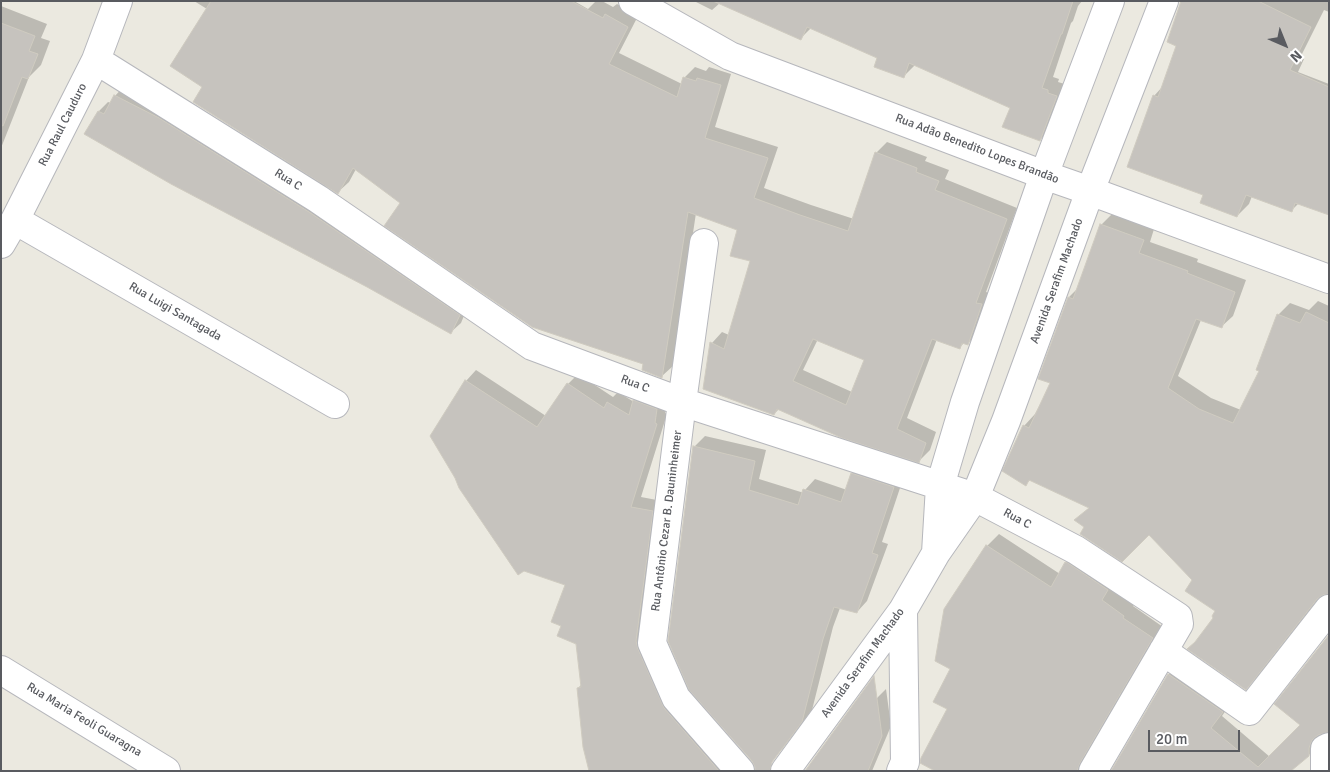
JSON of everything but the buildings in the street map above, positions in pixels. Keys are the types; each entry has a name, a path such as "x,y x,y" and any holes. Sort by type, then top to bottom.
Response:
{"street":[{"name":"Rua Raul Cauduro","path":"1,244 96,60 118,1"},
{"name":"Rua Adão Benedito Lopes Brandão","path":"633,1 730,56 1044,175 1329,279"},
{"name":"Avenida Serafim Machado","path":"936,553 940,486 965,402 1044,175 1110,1"},
{"name":"Avenida Serafim Machado","path":"785,771 903,610 936,553 975,497 1006,422 1090,191 1164,1"},
{"name":"Rua C","path":"96,60 318,198 532,346 682,402 975,497 1076,550 1178,618 1178,624 1094,771"},
{"name":"Rua Luigi Santagada","path":"15,220 335,404"},
{"name":"Rua Antônio Cezar B. Dauninheimer","path":"704,243 652,643 676,698 740,771"},
{"path":"1163,651 1249,711 1329,609"},
{"path":"901,771 905,762 903,610"},
{"name":"Rua Maria Feoli Guaragna","path":"1,670 166,771"},
{"path":"1325,771 1325,749 1329,747"}]}
